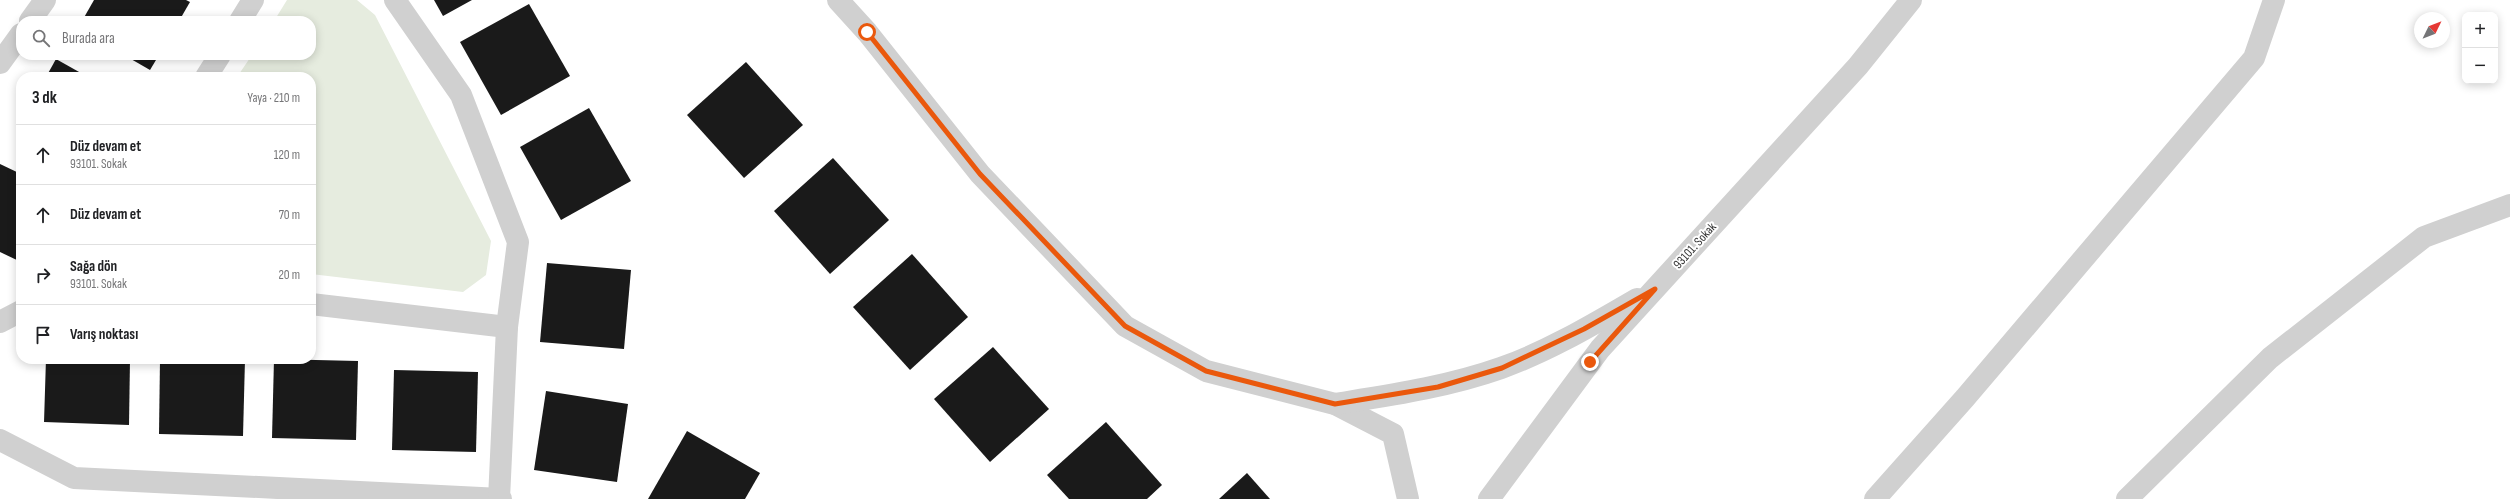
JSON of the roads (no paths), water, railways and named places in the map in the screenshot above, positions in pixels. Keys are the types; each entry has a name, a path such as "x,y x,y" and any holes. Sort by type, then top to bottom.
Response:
{"street":[{"path":"34,16 46,0"},
{"path":"243,16 253,0"},
{"path":"0,440 74,478 500,499 507,328 518,242 461,95 395,0"},
{"path":"838,0 872,38 980,174 1125,326 1206,371 1335,404 1393,434 1408,499"},
{"name":"93101. Sokak","path":"1489,499 1600,349 1858,66 1910,0"},
{"path":"1875,499 1965,398 2254,58 2274,0"},
{"path":"0,63 16,41"},
{"path":"209,72 217,60"},
{"path":"2126,499 2270,358 2424,237 2510,205"},
{"path":"1335,404 1438,387 1502,368 1584,329 1655,289"},
{"path":"316,305 507,328"},
{"path":"0,322 16,314"}]}
